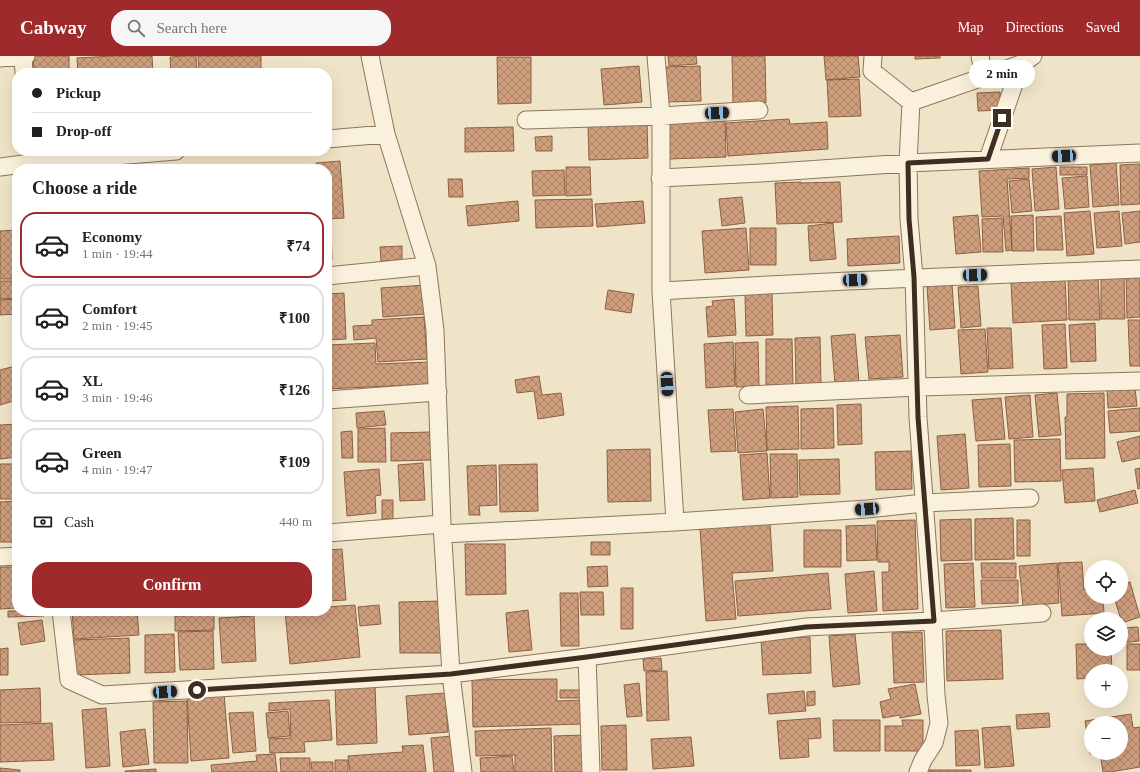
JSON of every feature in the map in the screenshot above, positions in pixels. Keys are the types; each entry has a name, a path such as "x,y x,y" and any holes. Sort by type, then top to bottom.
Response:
{"street":[{"path":"23,56 24,68"},
{"path":"0,58 26,56"},
{"path":"370,56 386,134 427,266 435,330 443,529 451,674 463,772"},
{"path":"656,56 661,116 661,291 675,522"},
{"path":"873,56 872,71 911,102"},
{"path":"980,56 984,77"},
{"path":"911,102 984,77 1027,60"},
{"path":"988,159 1027,60"},
{"path":"911,102 908,163 909,219 914,277 918,417 934,621 936,696 939,723 934,743 923,760 918,772"},
{"path":"526,120 661,116 759,110"},
{"path":"332,139 386,134"},
{"path":"660,178 908,163 1140,153"},
{"path":"14,164 29,161 102,156"},
{"path":"0,167 12,165"},
{"path":"332,276 427,266"},
{"path":"661,291 914,277 1140,269"},
{"path":"748,395 918,387 1140,381"},
{"path":"332,400 438,392"},
{"path":"332,533 675,522 867,509 924,503 1030,498"},
{"path":"0,557 12,556"},
{"path":"62,616 69,680 102,696 451,674 806,627 934,621 1042,613"},
{"path":"587,657 591,772"}],"building":[{"path":"33,56 69,56 69,68 34,68"},
{"path":"152,56 153,68 78,68 77,58"},
{"path":"196,56 197,68 171,68 170,57"},
{"path":"198,56 261,56 261,68 199,68"},
{"path":"668,56 696,56 697,64 669,66"},
{"path":"732,56 765,56 766,103 733,103"},
{"path":"824,56 858,56 860,77 826,80"},
{"path":"915,56 940,56 940,58 915,59"},
{"path":"497,57 531,57 531,103 498,104"},
{"path":"639,66 642,102 604,105 601,69"},
{"path":"700,66 701,101 667,102 666,67"},
{"path":"859,79 861,116 829,117 827,80"},
{"path":"1000,92 1001,110 978,111 977,93"},
{"path":"789,119 790,124 827,122 828,149 728,156 726,123"},
{"path":"725,121 726,157 669,159 667,123"},
{"path":"647,123 648,158 589,160 588,125"},
{"path":"513,127 514,151 465,152 465,128"},
{"path":"552,136 552,151 536,151 535,137"},
{"path":"340,161 344,218 332,219 332,164 316,163"},
{"path":"1116,163 1119,205 1093,207 1090,165"},
{"path":"1140,164 1140,204 1121,205 1120,165"},
{"path":"566,167 590,167 591,195 566,196"},
{"path":"1056,167 1059,209 1035,211 1032,169"},
{"path":"1060,167 1087,167 1087,175 1060,175"},
{"path":"1029,168 1029,178 1007,179 1012,250 1006,251 1003,216 982,217 979,171"},
{"path":"564,170 565,195 533,196 532,171"},
{"path":"1087,176 1089,207 1065,209 1062,178"},
{"path":"448,179 462,179 463,197 449,197"},
{"path":"1029,179 1032,211 1012,213 1009,181"},
{"path":"840,182 842,222 777,224 775,183"},
{"path":"742,197 745,223 722,226 719,199"},
{"path":"592,199 593,226 536,228 535,200"},
{"path":"518,201 519,221 468,226 466,206"},
{"path":"643,201 645,223 597,227 595,204"},
{"path":"1090,211 1094,254 1067,256 1064,213"},
{"path":"1119,211 1122,246 1097,248 1094,213"},
{"path":"1140,211 1140,242 1125,244 1122,213"},
{"path":"978,215 981,252 956,254 953,217"},
{"path":"1033,215 1034,251 1012,251 1011,216"},
{"path":"1061,216 1063,250 1037,250 1036,217"},
{"path":"1002,218 1003,252 983,252 982,219"},
{"path":"833,223 836,259 810,261 808,226"},
{"path":"746,228 749,270 705,273 702,231"},
{"path":"750,228 776,228 776,265 750,265"},
{"path":"12,230 12,279 0,279 0,231"},
{"path":"899,236 900,263 848,266 847,239"},
{"path":"402,246 402,260 381,261 380,247"},
{"path":"1140,273 1140,317 1127,318 1126,274"},
{"path":"1101,275 1124,275 1125,319 1101,319"},
{"path":"1068,276 1098,276 1100,320 1069,320"},
{"path":"1065,279 1067,320 1013,323 1011,282"},
{"path":"0,281 12,281 12,298 0,299"},
{"path":"952,284 955,328 930,330 927,286"},
{"path":"425,285 427,314 383,317 381,288"},
{"path":"978,286 981,326 961,328 958,287"},
{"path":"608,290 634,294 631,313 605,309"},
{"path":"344,293 346,339 332,340 332,294"},
{"path":"772,293 773,335 746,336 745,294"},
{"path":"12,299 12,314 0,315 0,300"},
{"path":"734,299 736,335 708,337 706,307 713,306 712,301"},
{"path":"424,317 427,359 378,362 376,338 354,340 353,326 372,325 372,320"},
{"path":"1128,320 1140,320 1140,366 1130,366"},
{"path":"1095,323 1096,361 1071,362 1069,325"},
{"path":"1065,324 1067,368 1044,369 1042,325"},
{"path":"987,328 1011,328 1013,368 989,369"},
{"path":"985,329 988,372 961,374 958,330"},
{"path":"855,334 859,382 835,384 831,336"},
{"path":"900,335 903,377 869,379 865,337"},
{"path":"820,337 821,384 796,385 795,338"},
{"path":"766,339 792,339 793,385 766,385"},
{"path":"733,342 735,386 706,388 704,344"},
{"path":"758,342 759,386 736,387 735,343"},
{"path":"375,343 376,364 429,362 430,384 332,389 332,345"},
{"path":"12,367 12,401 0,405 0,370"},
{"path":"539,376 542,395 561,393 564,415 538,419 534,391 517,393 515,380"},
{"path":"1135,388 1137,406 1108,408 1107,390"},
{"path":"1057,393 1061,435 1039,437 1035,395"},
{"path":"1104,393 1105,458 1066,459 1065,417 1067,417 1067,394"},
{"path":"1030,395 1033,437 1009,439 1005,397"},
{"path":"1001,398 1005,439 976,441 972,400"},
{"path":"861,404 862,444 838,445 837,405"},
{"path":"798,406 799,449 767,450 766,407"},
{"path":"833,408 834,448 801,449 801,409"},
{"path":"1140,408 1140,431 1110,433 1108,411"},
{"path":"733,409 736,451 711,452 708,410"},
{"path":"763,409 767,451 738,453 735,412"},
{"path":"384,411 386,425 357,428 356,413"},
{"path":"12,424 12,458 0,459 0,425"},
{"path":"385,428 386,462 358,462 358,429"},
{"path":"352,431 353,458 342,458 341,432"},
{"path":"430,432 431,460 391,461 391,433"},
{"path":"965,434 969,488 941,490 937,436"},
{"path":"1140,436 1140,458 1122,462 1117,442"},
{"path":"1060,439 1061,481 1015,482 1014,440"},
{"path":"1010,444 1011,486 979,487 978,445"},
{"path":"650,449 651,501 608,502 607,450"},
{"path":"911,451 912,489 876,490 875,452"},
{"path":"767,453 770,498 743,500 740,455"},
{"path":"770,454 797,454 798,497 771,498"},
{"path":"839,459 840,494 800,495 799,460"},
{"path":"423,463 425,500 400,501 398,465"},
{"path":"0,464 12,464 12,499 0,499"},
{"path":"537,464 538,511 500,512 499,465"},
{"path":"496,465 497,505 479,506 480,515 469,515 467,466"},
{"path":"1093,468 1095,501 1065,503 1062,470"},
{"path":"1140,468 1140,488 1138,489 1135,469"},
{"path":"379,469 381,495 375,496 376,513 347,516 344,472"},
{"path":"1135,490 1138,503 1100,512 1097,500"},
{"path":"382,500 393,500 393,519 382,519"},
{"path":"12,501 12,542 0,542 0,502"},
{"path":"1013,518 1014,559 975,560 975,519"},
{"path":"971,519 972,560 941,561 940,520"},
{"path":"915,520 918,609 883,611 882,572 889,572 889,562 878,562 877,521"},
{"path":"1017,520 1030,520 1030,556 1017,556"},
{"path":"770,523 773,571 732,573 736,619 706,621 700,528"},
{"path":"875,525 877,560 847,561 846,526"},
{"path":"804,530 841,530 841,567 804,567"},
{"path":"591,542 610,542 610,555 591,555"},
{"path":"465,544 505,544 506,594 466,595"},
{"path":"342,549 346,600 332,601 332,550"},
{"path":"1082,562 1084,604 1103,604 1104,612 1084,612 1084,614 1062,616 1058,563"},
{"path":"973,563 975,607 946,608 944,564"},
{"path":"981,563 1016,563 1016,578 982,578"},
{"path":"1057,563 1059,603 1023,606 1019,566"},
{"path":"607,566 608,586 588,587 587,567"},
{"path":"0,567 12,567 12,608 0,609"},
{"path":"874,571 877,611 848,613 845,574"},
{"path":"828,573 831,609 738,616 735,581"},
{"path":"981,580 1018,580 1018,603 982,604"},
{"path":"1130,582 1140,617 1128,621 1128,612 1119,612 1116,604 1128,604 1128,583"},
{"path":"621,588 633,588 633,629 621,629"},
{"path":"580,592 603,592 604,615 581,615"},
{"path":"560,593 578,593 579,646 561,646"},
{"path":"443,601 444,653 400,653 399,602"},
{"path":"355,605 360,657 290,664 285,616 332,616 332,607"},
{"path":"379,605 381,624 360,626 358,607"},
{"path":"528,610 532,650 509,652 506,613"},
{"path":"8,611 12,611 12,616 44,616 8,617"},
{"path":"72,616 137,616 139,635 74,639"},
{"path":"175,616 214,616 214,630 175,631"},
{"path":"254,616 256,661 222,663 219,618"},
{"path":"42,620 45,641 21,645 18,623"},
{"path":"1138,627 1139,641 1128,642 1128,628"},
{"path":"1001,630 1003,679 947,681 946,631"},
{"path":"213,631 214,669 180,670 178,632"},
{"path":"922,632 924,682 894,683 892,633"},
{"path":"174,634 175,672 145,673 145,635"},
{"path":"855,634 860,684 833,687 829,636"},
{"path":"810,637 811,673 763,675 761,639"},
{"path":"129,638 130,673 75,675 74,640"},
{"path":"1076,644 1084,644 1084,656 1111,656 1112,664 1084,664 1084,678 1077,679"},
{"path":"1128,644 1140,644 1140,670 1128,670"},
{"path":"8,648 8,675 0,675 0,649"},
{"path":"661,658 662,670 644,671 643,659"},
{"path":"667,671 669,720 647,721 646,672"},
{"path":"557,679 557,701 584,700 584,724 473,727 472,680"},
{"path":"639,683 642,716 627,717 624,685"},
{"path":"915,684 921,714 900,718 900,715 883,718 880,702 891,699 888,689"},
{"path":"375,685 377,743 337,745 335,686"},
{"path":"40,688 41,722 0,723 0,690"},
{"path":"560,690 583,690 583,698 560,698"},
{"path":"804,691 806,711 769,714 767,694"},
{"path":"815,691 815,705 807,706 807,692"},
{"path":"224,692 229,758 191,761 187,695"},
{"path":"445,693 448,732 409,735 406,696"},
{"path":"329,700 332,740 304,742 305,752 270,753 269,739 291,738 290,709 269,711 269,703"},
{"path":"187,701 188,763 154,763 153,702"},
{"path":"106,708 110,766 86,768 82,710"},
{"path":"288,711 290,736 268,738 266,713"},
{"path":"253,712 256,751 233,753 229,713"},
{"path":"1049,713 1050,727 1017,729 1016,715"},
{"path":"1131,714 1133,728 1140,727 1140,767 1103,772 1101,760 1128,760 1128,716 1118,716"},
{"path":"820,718 821,738 808,739 809,757 780,759 777,721"},
{"path":"833,720 880,720 880,751 834,751"},
{"path":"902,720 923,720 923,751 885,751 885,726 903,726"},
{"path":"52,723 54,760 0,762 0,725"},
{"path":"626,725 627,770 602,770 601,726"},
{"path":"1010,726 1014,766 985,768 982,728"},
{"path":"551,728 552,772 515,772 515,755 476,756 475,731"},
{"path":"145,729 149,764 123,767 120,732"},
{"path":"978,730 980,765 956,766 955,731"},
{"path":"584,735 584,772 555,772 554,736"},
{"path":"452,736 456,772 434,772 431,738"},
{"path":"691,737 694,766 653,769 651,739"},
{"path":"423,745 426,772 350,772 348,756 403,752 402,746"},
{"path":"275,754 277,772 212,772 211,765 257,761 256,755"},
{"path":"512,756 514,772 481,772 480,758"},
{"path":"280,758 310,758 310,772 281,772"},
{"path":"335,760 348,760 348,772 335,772"},
{"path":"311,762 333,762 333,772 312,772"},
{"path":"0,768 20,770 20,772 0,772"},
{"path":"156,769 156,772 125,772 125,771"},
{"path":"924,770 971,770 971,772 924,772"}],"route":[{"path":"197,690 451,674 806,627 934,621 918,417 914,277 909,219 908,163 988,159 1002,118"}]}
